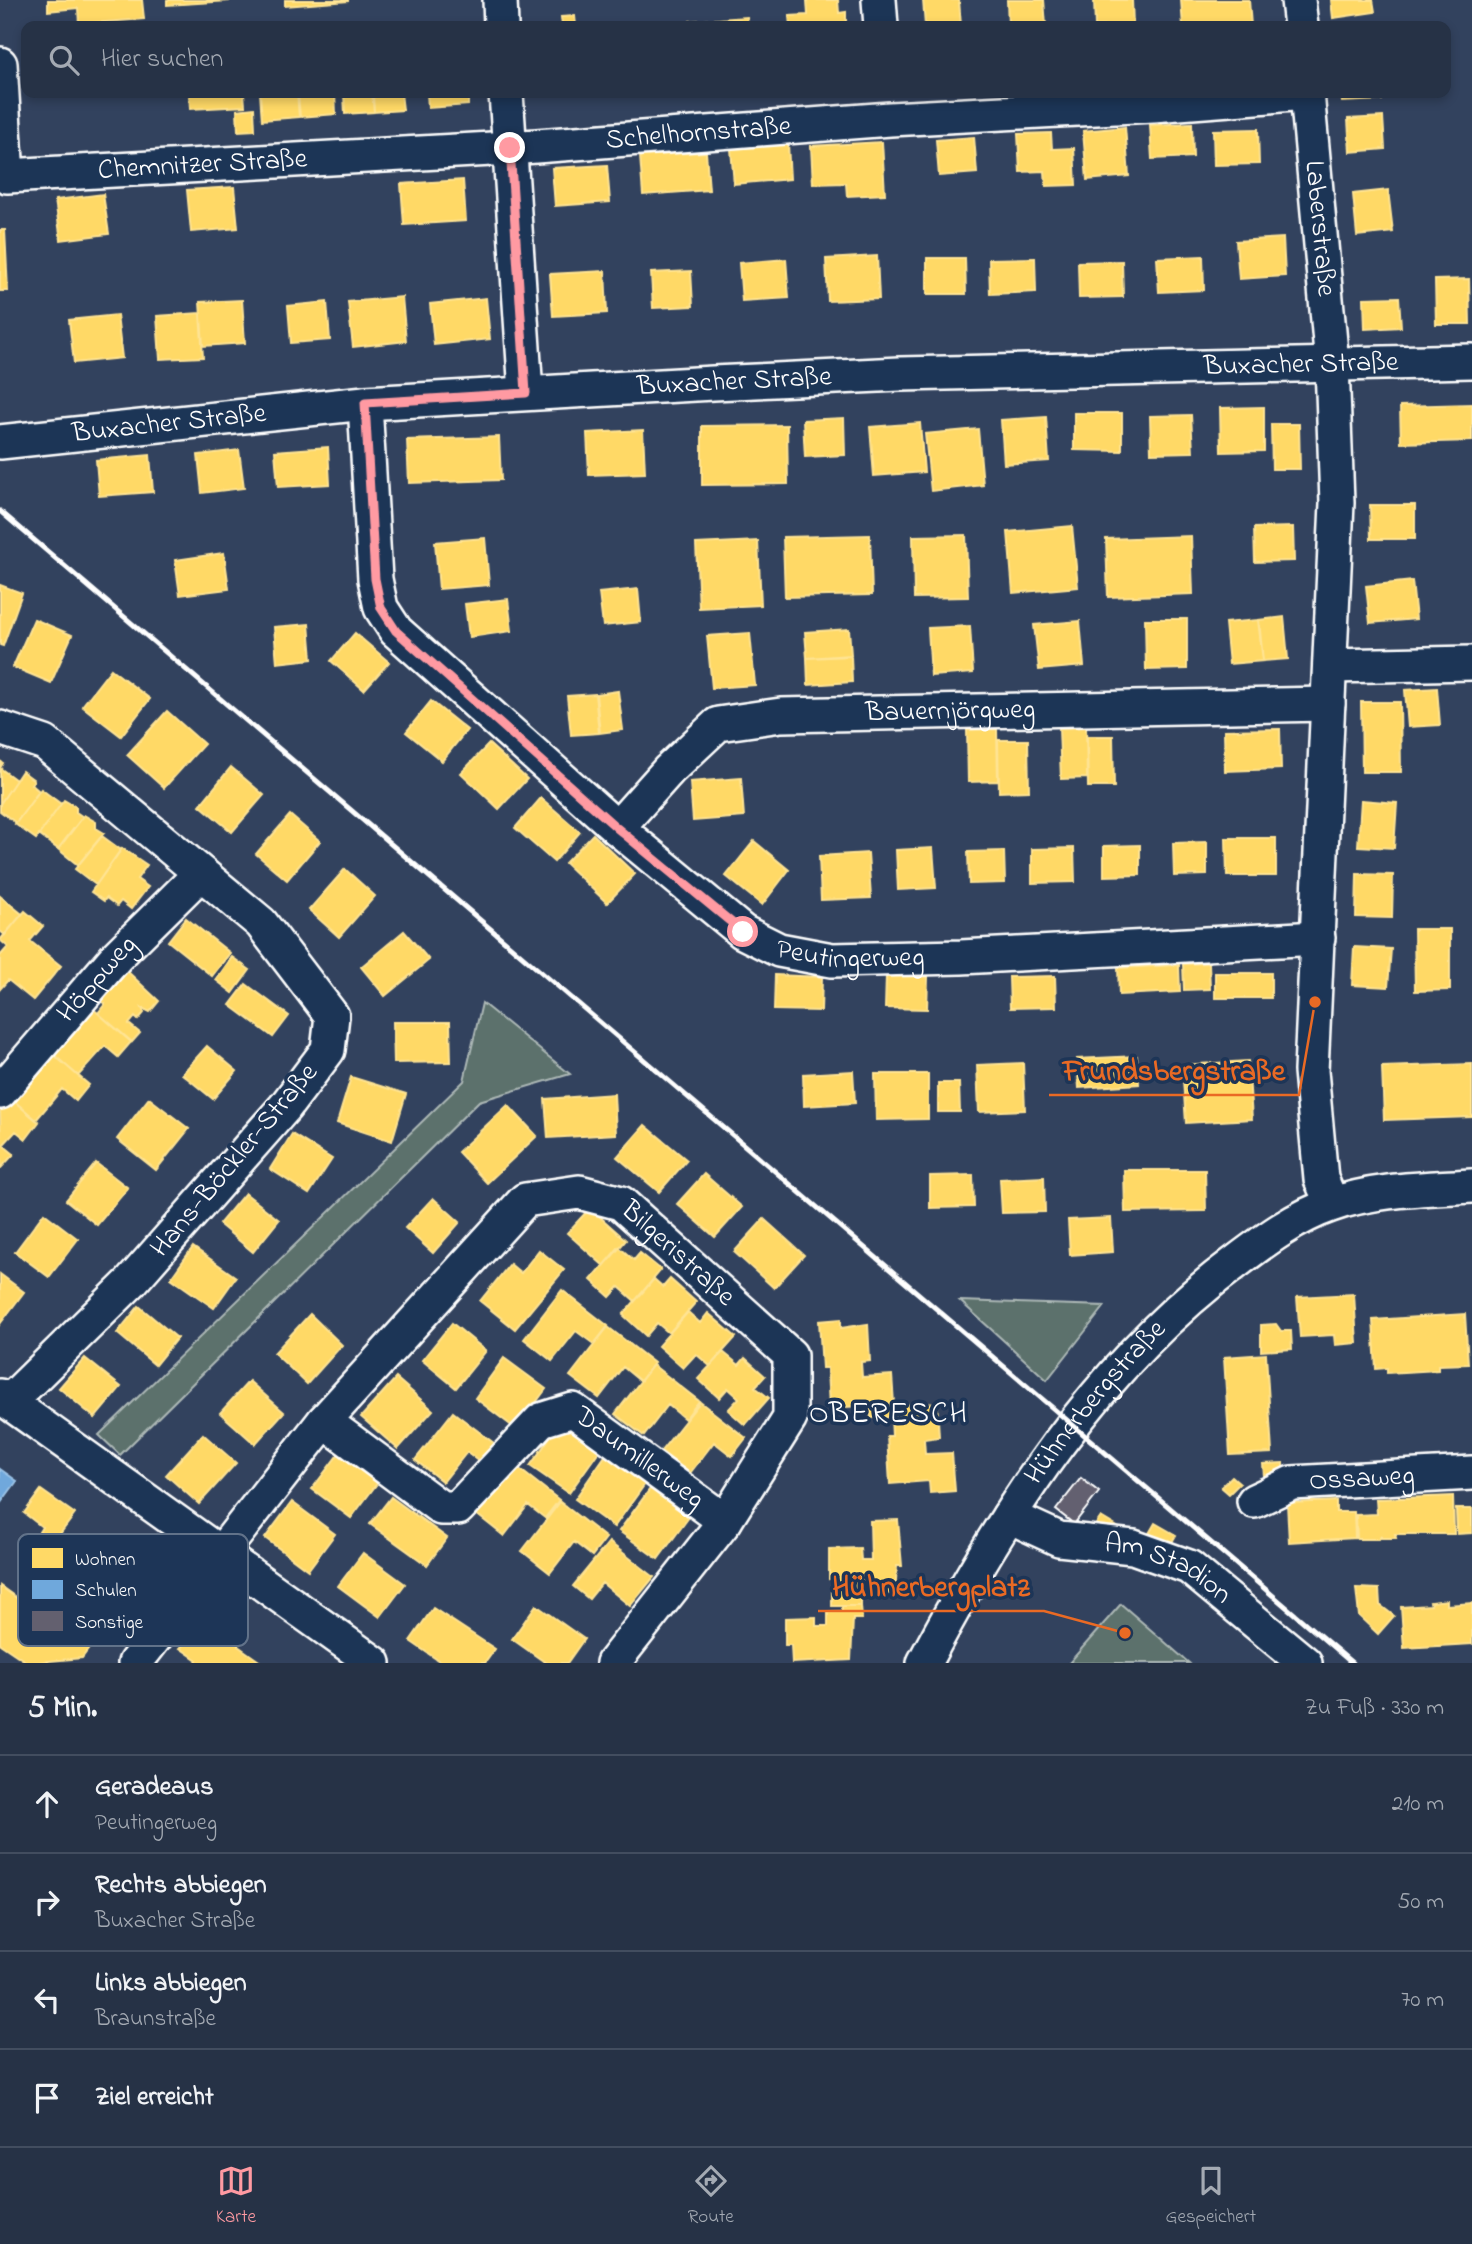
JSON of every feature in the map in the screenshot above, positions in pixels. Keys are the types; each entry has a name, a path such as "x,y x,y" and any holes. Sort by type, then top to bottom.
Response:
{"street":[{"path":"499,0 501,21"},
{"path":"878,0 880,21"},
{"path":"1298,0 1300,21"},
{"name":"Chemnitzer Straße","path":"0,64 7,176 510,148"},
{"path":"506,98 526,393"},
{"name":"Schelhornstraße","path":"510,148 888,106 1153,105 1243,98"},
{"name":"Laberstraße","path":"1307,98 1332,364 1337,503 1311,1071 1321,1179 1332,1204"},
{"name":"Buxacher Straße","path":"0,442 365,403 526,393 900,374 1472,360"},
{"name":"Peutingerweg","path":"365,403 375,579 381,608 396,631 617,828 743,932 779,950 832,960 961,957 1318,938"},
{"path":"1331,666 1472,663"},
{"name":"Bauernjörgweg","path":"617,828 670,770 718,724 781,715 1328,704"},
{"name":"Hans-Böckler-Straße","path":"0,729 45,743 261,923 332,1016 328,1050 285,1107 131,1282 5,1399"},
{"name":"Höppweg","path":"0,1092 117,956 200,874"},
{"name":"Hühnerbergstraße","path":"924,1663 1009,1516 1052,1450 1097,1393 1154,1331 1196,1291 1266,1239 1332,1204 1374,1195 1472,1186"},
{"name":"Bilgeristraße","path":"233,1534 324,1421 525,1200 579,1192 621,1203 790,1355 790,1418 724,1521 613,1663"},
{"path":"5,1399 194,1534"},
{"name":"Daumillerweg","path":"324,1421 441,1507 458,1508 541,1420 573,1410 724,1521"},
{"name":"Ossaweg","path":"1254,1501 1292,1483 1472,1474"},
{"name":"Am Stadion","path":"1009,1516 1059,1539 1133,1547 1189,1567 1305,1663"},
{"path":"248,1573 374,1663"},
{"name":"Bilgeristraße","path":"135,1663 148,1646"}],"green space":[{"path":"482,1003 570,1074 479,1101 120,1455 99,1435 464,1081"},
{"path":"960,1301 1105,1306 1047,1380"},
{"path":"1121,1604 1189,1663 1069,1663"}],"building: Wohnen":[{"path":"48,0 142,0 144,19 79,21 78,8 48,11"},
{"path":"167,0 229,0 229,1 167,5"},
{"path":"285,0 348,0 348,1 285,6"},
{"path":"807,0 838,0 839,13 846,12 846,21 790,21 789,16 808,15"},
{"path":"923,0 959,0 961,21 925,21"},
{"path":"1007,0 1044,0 1046,21 1008,21"},
{"path":"1094,0 1132,0 1133,21 1095,21"},
{"path":"1181,0 1249,0 1251,21 1183,21"},
{"path":"1331,0 1373,0 1375,12 1333,18"},
{"path":"575,16 576,21 561,21 561,17"},
{"path":"747,17 747,21 690,21"},
{"path":"189,98 244,98 245,106 190,109"},
{"path":"260,98 297,98 299,117 262,120"},
{"path":"298,98 335,98 336,114 300,117"},
{"path":"344,98 373,98 374,112 345,114"},
{"path":"373,98 402,98 403,110 374,112"},
{"path":"427,98 468,98 468,105 428,108"},
{"path":"1342,98 1382,98 1382,100 1342,102"},
{"path":"254,108 255,130 238,131 237,110"},
{"path":"1383,117 1385,149 1350,152 1348,119"},
{"path":"1192,123 1193,157 1152,159 1150,125"},
{"path":"1125,127 1129,176 1087,180 1083,131"},
{"path":"1258,129 1259,164 1214,165 1213,130"},
{"path":"1051,133 1052,149 1074,148 1076,185 1046,186 1045,171 1020,172 1018,134"},
{"path":"974,137 977,173 939,176 936,140"},
{"path":"882,142 885,194 847,196 846,183 813,184 811,146"},
{"path":"788,144 790,179 734,184 731,149"},
{"path":"706,152 709,190 643,195 640,156"},
{"path":"607,165 610,202 555,206 552,168"},
{"path":"463,180 466,221 404,225 401,184"},
{"path":"234,187 238,228 191,232 187,190"},
{"path":"1388,190 1393,232 1357,236 1353,194"},
{"path":"103,194 109,234 61,240 55,200"},
{"path":"0,230 5,230 8,291 0,291"},
{"path":"1283,238 1285,276 1239,279 1236,241"},
{"path":"877,256 879,299 828,301 826,259"},
{"path":"1203,256 1204,290 1159,292 1157,258"},
{"path":"927,258 965,258 966,294 927,294"},
{"path":"1035,258 1036,292 990,294 989,259"},
{"path":"786,259 789,298 742,301 739,263"},
{"path":"1122,261 1123,297 1079,298 1078,262"},
{"path":"605,271 607,313 553,316 550,274"},
{"path":"691,271 693,306 653,308 651,273"},
{"path":"1469,279 1470,324 1436,324 1435,280"},
{"path":"402,297 406,341 353,347 348,302"},
{"path":"1399,297 1401,327 1365,329 1364,298"},
{"path":"486,298 490,339 434,345 430,304"},
{"path":"242,300 245,343 203,346 200,302"},
{"path":"327,302 330,340 291,343 288,306"},
{"path":"200,313 203,357 160,359 157,316"},
{"path":"117,315 122,358 74,363 69,320"},
{"path":"1472,404 1472,441 1401,443 1400,406"},
{"path":"1264,407 1264,451 1221,452 1220,408"},
{"path":"1074,413 1122,413 1122,451 1074,450"},
{"path":"1191,415 1193,452 1151,453 1150,416"},
{"path":"1046,417 1049,461 1004,464 1001,420"},
{"path":"844,418 845,455 805,457 803,420"},
{"path":"920,423 924,472 874,476 870,427"},
{"path":"1271,424 1299,424 1300,469 1272,469"},
{"path":"787,425 788,484 702,485 702,426"},
{"path":"978,429 983,485 931,491 925,434"},
{"path":"643,430 645,473 589,475 587,433"},
{"path":"499,437 501,480 409,483 407,440"},
{"path":"328,447 330,484 278,487 275,451"},
{"path":"239,450 244,488 202,493 198,455"},
{"path":"150,455 153,492 99,496 96,460"},
{"path":"1370,505 1415,505 1415,539 1371,539"},
{"path":"1072,526 1078,587 1013,593 1008,532"},
{"path":"1293,527 1294,561 1255,562 1254,528"},
{"path":"870,535 872,595 785,597 783,537"},
{"path":"966,535 968,597 914,598 913,536"},
{"path":"1191,536 1193,594 1108,597 1106,539"},
{"path":"485,538 489,585 439,589 435,542"},
{"path":"758,541 761,605 699,608 696,544"},
{"path":"224,553 229,589 180,595 175,560"},
{"path":"1412,581 1416,619 1370,623 1366,586"},
{"path":"0,585 22,593 3,646 0,645"},
{"path":"638,589 641,622 603,626 599,593"},
{"path":"508,599 512,631 469,637 465,604"},
{"path":"1284,617 1288,659 1263,661 1259,620"},
{"path":"34,619 72,635 51,683 13,667"},
{"path":"1145,619 1187,619 1187,669 1146,670"},
{"path":"1258,620 1263,661 1229,664 1225,623"},
{"path":"1080,621 1084,666 1039,670 1034,625"},
{"path":"309,624 312,659 277,663 274,627"},
{"path":"970,626 973,673 931,676 928,628"},
{"path":"849,629 851,655 807,658 805,632"},
{"path":"355,633 389,662 364,690 331,661"},
{"path":"750,633 755,685 712,688 707,636"},
{"path":"851,656 852,682 808,685 807,658"},
{"path":"111,669 150,699 121,736 82,706"},
{"path":"1437,688 1440,725 1408,727 1405,690"},
{"path":"618,691 623,730 600,733 596,694"},
{"path":"595,694 599,733 571,735 567,696"},
{"path":"431,701 467,730 442,761 406,732"},
{"path":"1361,702 1400,702 1401,772 1362,772"},
{"path":"167,711 204,744 164,788 127,755"},
{"path":"1086,727 1087,778 1061,779 1059,728"},
{"path":"997,729 998,781 968,782 967,730"},
{"path":"1280,729 1281,769 1225,771 1224,730"},
{"path":"1087,736 1113,736 1114,787 1088,787"},
{"path":"998,740 1028,740 1029,791 999,792"},
{"path":"489,744 527,779 499,809 461,773"},
{"path":"231,767 264,795 232,832 200,805"},
{"path":"0,768 16,780 0,804"},
{"path":"22,771 34,780 31,784 39,791 16,823 0,811 0,804"},
{"path":"741,778 744,817 693,821 690,782"},
{"path":"41,789 61,804 36,839 15,824"},
{"path":"541,798 580,832 554,862 515,828"},
{"path":"64,800 76,807 76,812 83,817 58,849 39,835"},
{"path":"1361,800 1397,803 1394,848 1358,846"},
{"path":"84,815 96,822 96,828 104,833 78,865 58,849"},
{"path":"290,815 320,841 287,880 256,854"},
{"path":"593,834 635,874 607,903 565,863"},
{"path":"102,836 121,850 96,885 75,869"},
{"path":"1226,838 1276,838 1276,876 1227,876"},
{"path":"754,841 789,870 762,905 726,876"},
{"path":"1207,842 1207,875 1174,876 1173,843"},
{"path":"1140,845 1140,875 1104,876 1104,846"},
{"path":"122,848 147,865 137,879 148,887 131,909 121,901 117,906 91,892"},
{"path":"933,848 936,888 898,890 896,850"},
{"path":"1074,848 1075,882 1032,883 1032,849"},
{"path":"1004,851 1005,883 969,884 968,852"},
{"path":"868,853 871,898 821,900 819,856"},
{"path":"345,869 375,896 339,937 309,910"},
{"path":"1357,874 1393,875 1392,918 1356,917"},
{"path":"0,896 22,914 5,935 0,931"},
{"path":"25,911 43,926 30,941 61,966 33,1000 8,980 0,989 0,956 8,947 0,940"},
{"path":"186,918 230,953 212,976 168,941"},
{"path":"1414,929 1450,929 1450,990 1415,991"},
{"path":"404,931 429,960 385,996 361,967"},
{"path":"1354,947 1391,949 1388,987 1352,985"},
{"path":"232,957 250,970 233,993 216,980"},
{"path":"1209,963 1210,989 1184,990 1183,964"},
{"path":"1179,965 1180,992 1119,995 1118,968"},
{"path":"127,971 159,1001 150,1012 142,1008 144,1013 129,1024 140,1033 132,1042 98,1013 105,1004 101,1001 115,985 112,983 116,978 119,981"},
{"path":"1215,973 1271,973 1271,998 1215,998"},
{"path":"775,975 822,977 821,1011 774,1010"},
{"path":"886,975 928,977 927,1009 885,1008"},
{"path":"1055,976 1056,1007 1010,1008 1009,977"},
{"path":"246,984 289,1016 273,1037 230,1005"},
{"path":"91,1007 131,1042 118,1057 105,1046 78,1076 52,1053"},
{"path":"393,1022 450,1022 451,1062 394,1063"},
{"path":"207,1046 237,1071 213,1099 182,1074"},
{"path":"49,1051 89,1085 76,1101 62,1089 36,1120 9,1097"},
{"path":"1137,1056 1139,1084 1079,1088 1077,1059"},
{"path":"1248,1061 1252,1119 1186,1123 1182,1065"},
{"path":"1023,1063 1025,1110 979,1112 977,1065"},
{"path":"1472,1064 1472,1117 1384,1120 1382,1067"},
{"path":"853,1071 855,1103 804,1106 803,1074"},
{"path":"875,1074 928,1074 928,1119 876,1120"},
{"path":"351,1077 406,1094 392,1141 337,1123"},
{"path":"938,1083 959,1083 960,1112 938,1112"},
{"path":"614,1094 616,1134 548,1138 545,1099"},
{"path":"7,1095 39,1122 26,1139 16,1131 3,1145 14,1154 1,1168 0,1103"},
{"path":"149,1098 189,1129 156,1170 117,1139"},
{"path":"508,1105 537,1136 487,1183 458,1152"},
{"path":"645,1125 687,1160 659,1192 617,1157"},
{"path":"292,1134 332,1159 309,1194 270,1169"},
{"path":"96,1163 128,1188 97,1225 66,1200"},
{"path":"1124,1170 1205,1170 1206,1211 1125,1212"},
{"path":"704,1174 742,1207 715,1237 677,1204"},
{"path":"973,1175 974,1207 930,1208 930,1176"},
{"path":"1044,1177 1045,1212 1002,1213 1000,1179"},
{"path":"245,1193 279,1220 253,1252 219,1224"},
{"path":"433,1198 460,1222 433,1253 405,1228"},
{"path":"590,1208 626,1240 604,1266 567,1233"},
{"path":"44,1213 78,1239 49,1277 15,1252"},
{"path":"1111,1218 1113,1252 1070,1255 1068,1220"},
{"path":"764,1219 804,1255 774,1288 734,1252"},
{"path":"193,1247 236,1277 214,1308 171,1278"},
{"path":"619,1247 634,1260 640,1253 661,1270 635,1301 619,1287 610,1297 591,1280"},
{"path":"539,1250 564,1270 515,1329 480,1301 510,1264 521,1273"},
{"path":"0,1274 24,1292 0,1324"},
{"path":"654,1279 663,1287 670,1279 696,1302 669,1333 657,1323 646,1336 623,1315"},
{"path":"562,1290 608,1326 594,1344 576,1331 552,1361 524,1339"},
{"path":"1354,1294 1357,1343 1335,1345 1334,1335 1300,1337 1297,1297"},
{"path":"139,1306 177,1338 155,1365 117,1333"},
{"path":"688,1312 700,1323 708,1313 736,1337 710,1366 696,1354 683,1368 658,1346"},
{"path":"310,1314 342,1345 307,1384 274,1353"},
{"path":"1465,1314 1468,1364 1438,1365 1438,1370 1387,1373 1387,1368 1376,1369 1373,1320"},
{"path":"841,1319 841,1328 868,1324 870,1361 861,1362 862,1377 892,1375 894,1404 829,1408 827,1368 822,1368 819,1321"},
{"path":"452,1323 486,1351 456,1388 422,1360"},
{"path":"1276,1324 1281,1331 1291,1331 1292,1349 1261,1351 1261,1325"},
{"path":"608,1327 654,1363 640,1381 623,1367 599,1398 570,1376"},
{"path":"723,1352 739,1365 745,1358 765,1376 755,1387 769,1398 745,1425 728,1410 739,1398 728,1388 719,1398 698,1379"},
{"path":"1266,1354 1272,1453 1230,1455 1224,1357"},
{"path":"85,1358 121,1387 95,1418 59,1388"},
{"path":"504,1358 546,1389 516,1429 475,1398"},
{"path":"653,1365 699,1401 685,1419 668,1405 644,1436 615,1414"},
{"path":"396,1378 433,1410 398,1449 361,1417"},
{"path":"249,1381 284,1412 255,1444 220,1413"},
{"path":"700,1402 746,1438 732,1456 714,1442 690,1473 661,1451"},
{"path":"937,1403 939,1437 924,1439 925,1454 952,1453 955,1491 930,1493 929,1481 890,1484 887,1436 892,1436 891,1417 871,1418 870,1407"},
{"path":"453,1412 499,1447 485,1465 467,1452 443,1482 415,1460"},
{"path":"560,1423 599,1451 569,1493 530,1466"},
{"path":"203,1434 236,1463 199,1504 166,1475"},
{"path":"340,1452 379,1481 351,1518 312,1489"},
{"path":"605,1456 645,1484 614,1527 575,1499"},
{"path":"1283,1463 1283,1475 1264,1476 1263,1464"},
{"path":"513,1464 559,1500 545,1518 528,1505 504,1536 475,1513"},
{"path":"1232,1476 1240,1483 1229,1494 1221,1487"},
{"path":"650,1489 689,1517 658,1559 619,1531"},
{"path":"41,1490 75,1514 60,1534 42,1534 39,1532 42,1527 24,1513"},
{"path":"1453,1496 1454,1534 1395,1534 1396,1538 1381,1538 1381,1535 1379,1539 1357,1539 1356,1515 1377,1514 1376,1499"},
{"path":"391,1497 447,1538 427,1565 370,1524"},
{"path":"1336,1501 1336,1512 1354,1512 1355,1538 1289,1542 1287,1503"},
{"path":"292,1502 335,1534 308,1570 265,1538"},
{"path":"560,1502 606,1538 592,1556 574,1542 550,1573 522,1551"},
{"path":"1456,1509 1472,1509 1472,1533 1457,1534"},
{"path":"1101,1517 1121,1529 1092,1530"},
{"path":"898,1520 902,1566 897,1566 895,1594 861,1595 861,1606 832,1606 832,1590 836,1590 836,1578 829,1579 829,1549 860,1548 861,1560 871,1560 870,1521"},
{"path":"1155,1523 1176,1535 1168,1549 1147,1537"},
{"path":"609,1542 654,1577 630,1606 602,1583 589,1599 573,1586"},
{"path":"363,1553 405,1584 380,1617 338,1586"},
{"path":"0,1586 18,1599 18,1646 91,1646 82,1658 28,1663 0,1644"},
{"path":"1356,1588 1379,1589 1380,1605 1394,1616 1378,1634 1359,1616"},
{"path":"1447,1600 1447,1605 1472,1603 1472,1644 1404,1648 1401,1607 1431,1605 1430,1602"},
{"path":"536,1605 584,1639 567,1663 546,1663 512,1639"},
{"path":"842,1606 861,1606 862,1619 853,1619 851,1660 792,1663 791,1645 785,1645 785,1618 816,1617 816,1626 828,1626 828,1612 842,1611"},
{"path":"433,1608 495,1649 485,1663 442,1663 410,1641"},
{"path":"238,1646 262,1663 195,1663 197,1660 180,1648"}],"building: Schulen":[{"path":"0,1469 17,1481 0,1504"}],"building: Sonstige":[{"path":"1081,1478 1099,1492 1074,1524 1056,1510"}],"railway":[{"path":"0,511 1352,1663"}],"place":[{"name":"Frundsbergstraße","path":"1315,1002"},
{"name":"Hühnerbergplatz","path":"1125,1633"}],"district":[{"name":"OBERESCH","path":"889,1415"}],"route":[{"path":"510,148 526,393 365,403 375,579 381,608 396,631 617,828 743,932"}]}
